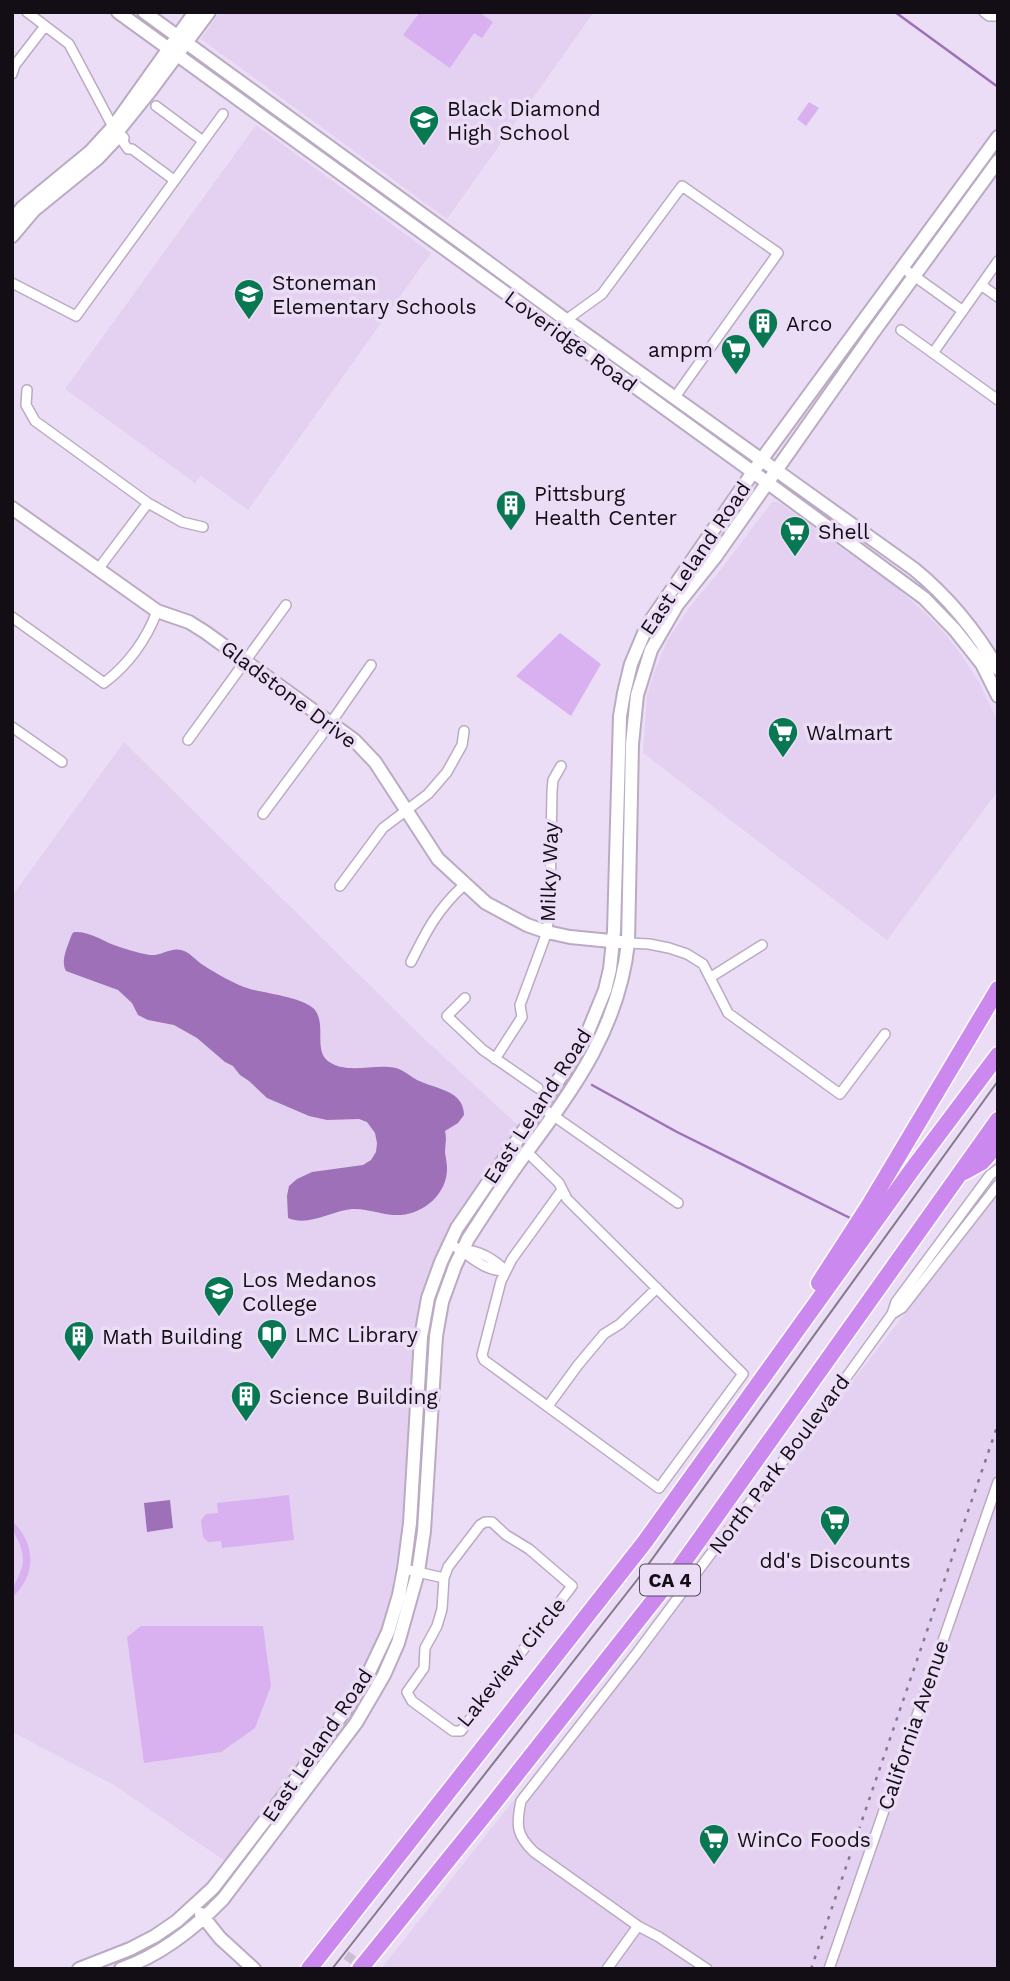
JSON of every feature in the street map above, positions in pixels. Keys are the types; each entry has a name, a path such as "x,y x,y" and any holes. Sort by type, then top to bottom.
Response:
{"highway":[{"path":"750,1396 759,1372 851,1234 998,989"},
{"name":"CA 4","path":"309,1969 644,1543 914,1167 998,1055"},
{"name":"CA 4","path":"360,1969 491,1808 680,1567 998,1121"},
{"path":"959,1175 982,1163 998,1144"}],"main road":[{"name":"Loveridge Road","path":"118,12 924,598 955,630 982,664 998,696"},
{"name":"Loveridge Road","path":"144,12 566,320 869,535 934,585 998,669"},
{"path":"181,40 195,12"},
{"path":"12,236 50,195 98,158 114,141 172,52 209,12"},
{"path":"12,221 22,208 118,132"},
{"name":"East Leland Road","path":"121,1969 162,1949 204,1918 238,1880 358,1692 388,1632 399,1595 410,1523 421,1337 428,1298 457,1228 580,1047 606,990 613,941 620,716 631,664 641,638 653,616 762,459 998,137"},
{"name":"East Leland Road","path":"79,1969 155,1936 177,1921 213,1888 270,1827 356,1723 384,1675 398,1643 418,1572 424,1531 436,1336 442,1302 454,1266 467,1239 590,1059 611,1017 622,985 628,943 632,744 637,695 643,671 670,615 716,556 998,161"},
{"path":"469,267 483,258"},
{"name":"Gladstone Drive","path":"12,508 157,611 189,622 354,740 375,762 438,859 486,904 547,932 628,943"},
{"path":"193,1906 220,1938 254,1969"}],"street":[{"path":"27,12 69,44 128,149 132,149 174,180"},
{"path":"984,12 993,17 998,16"},
{"path":"12,74 15,65 45,26"},
{"path":"156,106 203,141"},
{"path":"12,284 76,316 223,114"},
{"path":"566,320 602,294 682,186 778,253 675,397"},
{"path":"933,353 998,261"},
{"path":"903,268 963,311"},
{"path":"981,285 998,297"},
{"path":"901,330 998,400"},
{"path":"27,390 26,405 35,421 148,503 182,522 203,527"},
{"path":"99,568 148,503"},
{"path":"188,740 286,605"},
{"path":"12,617 104,683 126,663 152,627 157,611"},
{"path":"263,814 371,664"},
{"path":"14,732 62,762"},
{"path":"340,887 383,828 428,794 447,772 462,745 464,732"},
{"name":"Milky Way","path":"495,1059 522,1017 520,1004 547,932 552,791 553,780 561,766"},
{"path":"411,962 446,901 464,885"},
{"name":"Gladstone Drive","path":"628,943 649,944 687,954 703,964 728,1013 840,1094 885,1034"},
{"path":"711,976 762,945"},
{"path":"465,998 447,1016 495,1059 538,1088"},
{"path":"541,1107 678,1203"},
{"path":"527,1152 559,1182 566,1199 743,1374 659,1488 484,1360 482,1355 501,1281 512,1259 562,1190"},
{"name":"North Park Boulevard","path":"707,1969 638,1926 534,1852 523,1841 518,1824 521,1801 814,1422 892,1314 896,1302 990,1175 998,1169"},
{"name":"North Park Boulevard","path":"892,1314 902,1308 998,1185"},
{"path":"450,1244 494,1271 506,1271"},
{"path":"548,1406 604,1334 620,1324 657,1288"},
{"name":"California Avenue","path":"829,1969 998,1482"},
{"name":"Lakeview Circle","path":"492,1522 572,1586 461,1731 453,1731 443,1724 412,1700 407,1692 424,1668 425,1648 437,1626 442,1609 444,1578 447,1567 480,1525 492,1522"},
{"path":"404,1569 444,1578"},
{"path":"607,1969 638,1926"}],"shaded area":[{"name":"Black Diamond High School","path":"220,12 594,12 447,219 201,39"},
{"path":"420,12 479,12 493,22 482,38 474,33 450,68 403,35"},
{"path":"809,102 819,108 806,126 797,119"},
{"name":"Stoneman Elementary Schools","path":"256,125 431,253 248,510 201,476 195,483 65,389"},
{"path":"772,502 778,502 897,588 922,610 961,654 980,684 998,722 998,791 887,940 643,753 647,696 667,641 689,608"},
{"path":"560,633 601,664 571,716 516,676"},
{"name":"Los Medanos College","path":"124,742 418,1033 524,1131 479,1196 428,1298 404,1569 370,1669 242,1853 225,1861 114,1785 12,1732 12,896"},
{"path":"74,932 90,934 150,955 177,949 184,951 226,979 250,989 303,1002 315,1010 318,1016 322,1053 331,1063 345,1068 398,1069 454,1095 463,1107 464,1115 458,1123 445,1131 447,1169 439,1194 426,1206 401,1215 352,1209 312,1220 288,1218 289,1186 297,1179 312,1172 363,1165 371,1160 377,1143 375,1133 367,1122 359,1119 327,1120 309,1116 267,1098 233,1066 197,1038 174,1025 148,1020 138,1015 132,1003 118,990 66,971 64,958"},
{"path":"998,1194 998,1969 381,1969 489,1831 816,1428"},
{"path":"289,1495 294,1540 222,1548 221,1541 208,1542 203,1537 201,1520 206,1514 218,1513 217,1503"},
{"path":"170,1500 173,1528 147,1532 144,1503"},
{"path":"12,1521 26,1539 30,1559 26,1579 12,1597 23,1559"},
{"path":"141,1626 263,1626 271,1686 255,1728 221,1752 144,1763 127,1637"}],"waterway":[{"path":"895,12 998,87"},
{"path":"592,1085 677,1132 852,1219"}],"tunnel":[{"path":"346,1955 364,1968"}],"tram line":[{"path":"332,1969 637,1580 998,1081"}],"railway":[{"path":"811,1969 998,1424"}],"place":[{"name":"Black Diamond High School","path":"424,147"},
{"name":"Stoneman Elementary Schools","path":"249,321"},
{"name":"Arco","path":"763,350"},
{"name":"ampm","path":"736,376"},
{"name":"Pittsburg Health Center","path":"511,532"},
{"name":"Shell","path":"795,558"},
{"name":"Walmart","path":"783,759"},
{"name":"Los Medanos College","path":"219,1318"},
{"name":"LMC Library","path":"272,1361"},
{"name":"Math Building","path":"79,1363"},
{"name":"Science Building","path":"246,1423"},
{"name":"dd's Discounts","path":"835,1547"},
{"name":"WinCo Foods","path":"714,1866"}]}
